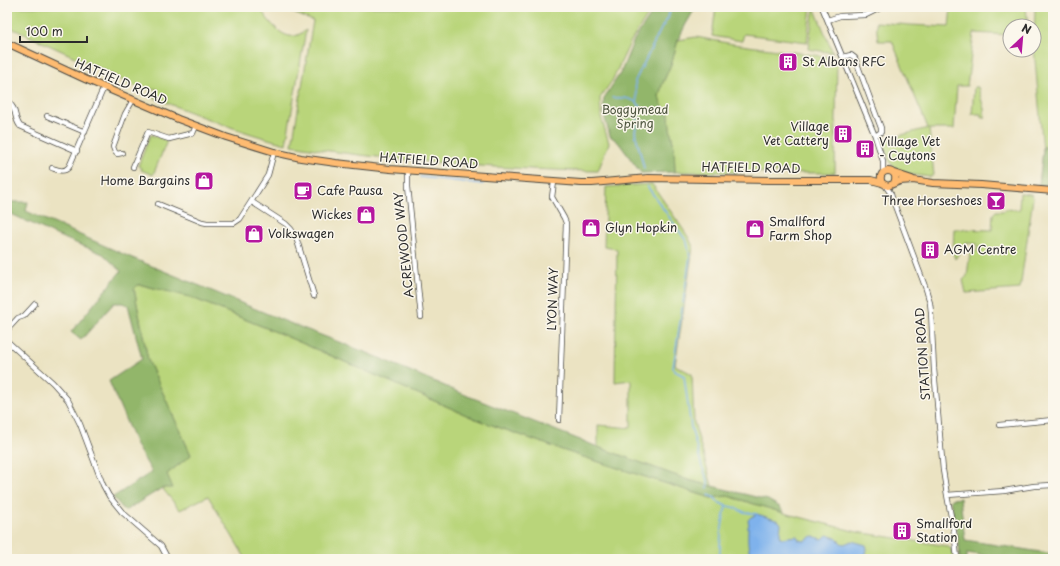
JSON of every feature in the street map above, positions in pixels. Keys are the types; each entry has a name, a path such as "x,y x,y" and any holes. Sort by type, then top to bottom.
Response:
{"main road":[{"name":"HATFIELD ROAD","path":"7,44 133,100 196,126 274,152 301,158 390,169 554,182 592,183 648,178 871,180 884,184"},
{"path":"913,180 887,171 882,173 880,178 884,184 888,186 904,180 913,180 933,183 1053,191"},
{"path":"892,172 896,178 893,184"},
{"name":"HATFIELD ROAD","path":"871,180 882,173"}],"street":[{"path":"822,7 875,136 883,161 892,172"},
{"path":"828,20 840,16 866,15 882,7"},
{"path":"843,57 851,55 855,58 881,128 881,132 875,136"},
{"path":"52,168 60,171 67,170 70,167 104,87"},
{"path":"122,153 117,154 113,148 125,114 133,100"},
{"path":"7,101 13,107 20,126 76,151"},
{"path":"47,116 85,132"},
{"path":"133,167 148,132 169,139 192,135 196,126"},
{"path":"158,204 202,222 234,223 240,219 268,176 274,152"},
{"path":"882,173 883,161"},
{"name":"ACREWOOD WAY","path":"408,170 408,186 421,317"},
{"name":"LYON WAY","path":"554,182 552,196 566,223 560,420"},
{"name":"STATION ROAD","path":"884,184 891,194 930,303 943,471 957,559"},
{"name":"STATION ROAD","path":"891,194 893,184"},
{"path":"252,202 291,228 296,238 314,296"},
{"path":"7,330 18,318 24,316 35,304"},
{"path":"7,341 68,400 80,424 103,485 109,496 122,512 161,546 168,559"},
{"path":"999,425 1053,420"},
{"path":"946,495 1004,491 1034,486 1053,485"}],"green space":[{"path":"7,7 259,7 274,26 284,34 295,36 306,30 286,144 220,123 155,98 157,89 140,88 127,83 110,73 7,26"},
{"path":"279,7 653,7 631,41 612,81 600,98 601,117 609,143 598,171 495,167 419,161 342,153 292,145 313,21"},
{"name":"Boggymead Spring","path":"656,7 696,7 678,40 672,62 659,96 661,104 669,114 674,147 675,172 641,173 618,142 610,136 603,112 604,98 621,72 634,40"},
{"path":"716,7 811,7 807,42 744,34 742,41 712,36"},
{"path":"814,7 833,53 808,49"},
{"path":"951,7 1026,7 1027,18 1002,18 1002,35 974,33 967,86 957,86 954,129 929,129 934,175 930,177 908,174 897,170 890,162 883,140 928,128 892,41 878,41 876,22 949,27"},
{"path":"1035,7 1053,7 1053,184 1039,185 1043,151 1035,58 1042,58 1042,18 1035,18"},
{"path":"696,37 733,44 837,58 835,173 675,172 674,147 669,114 661,104 659,97 662,85 672,62 678,40"},
{"path":"974,87 978,87 985,117 981,117 981,114 972,114"},
{"path":"152,135 167,141 153,175 141,170 138,166 150,136"},
{"path":"1043,147 1053,147 1053,184 1039,185"},
{"path":"652,184 689,238 693,247 675,365 692,374 694,422 712,486 688,480 598,447 598,425 631,428 631,380 615,382 617,249 604,247 606,187"},
{"path":"1020,193 1031,194 1033,198 1020,289 966,293 963,280 967,276 970,252 977,251 977,244 965,243 965,247 959,247 959,254 955,259 953,253 954,229 992,230 993,214 996,211 1003,211 1005,209 1019,210"},
{"path":"7,202 28,202 26,211 130,257 287,322 370,354 468,396 598,447 688,480 768,500 780,507 784,513 728,496 711,498 568,452 478,420 281,334 190,297 142,285 138,285 134,289 148,360 191,455 167,474 173,488 162,488 125,511 113,497 152,472 137,447 109,381 142,359 128,305 114,303 81,340 71,332 121,271 103,254 56,235 7,212"},
{"path":"138,285 190,297 281,334 478,420 568,452 711,498 728,496 784,513 857,532 947,546 951,549 953,559 246,559 208,496 180,510 162,488 167,474 191,455 148,360 134,288"},
{"path":"960,498 965,540 1053,554 1053,559 1005,559 967,553 967,559 960,559 959,543 950,500"}],"water":[{"path":"757,514 779,521 781,524 781,538 797,536 799,540 804,541 812,536 823,539 827,535 836,538 844,544 852,541 866,545 867,549 865,559 754,559 751,556 748,544 748,520"}],"waterway":[{"path":"637,102 635,81 668,18 670,10 673,7"},
{"path":"612,98 631,99 640,106 635,132 644,168"},
{"path":"420,177 483,184"},
{"path":"647,186 687,242 690,257 673,368 675,371 684,376 691,427 702,467 708,480 708,488"},
{"path":"709,495 726,506 733,507 744,512 757,514"},
{"path":"720,559 721,532 726,506"}],"place":[{"name":"St Albans RFC","path":"788,62"},
{"name":"Village Vet Cattery","path":"843,134"},
{"name":"Village Vet - Caytons","path":"865,149"},
{"name":"Home Bargains","path":"204,181"},
{"name":"Cafe Pausa","path":"303,191"},
{"name":"Three Horseshoes","path":"996,201"},
{"name":"Wickes","path":"366,215"},
{"name":"Glyn Hopkin","path":"591,228"},
{"name":"Smallford Farm Shop","path":"755,229"},
{"name":"Volkswagen","path":"254,234"},
{"name":"AGM Centre","path":"930,250"},
{"name":"Smallford Station","path":"902,531"}]}
